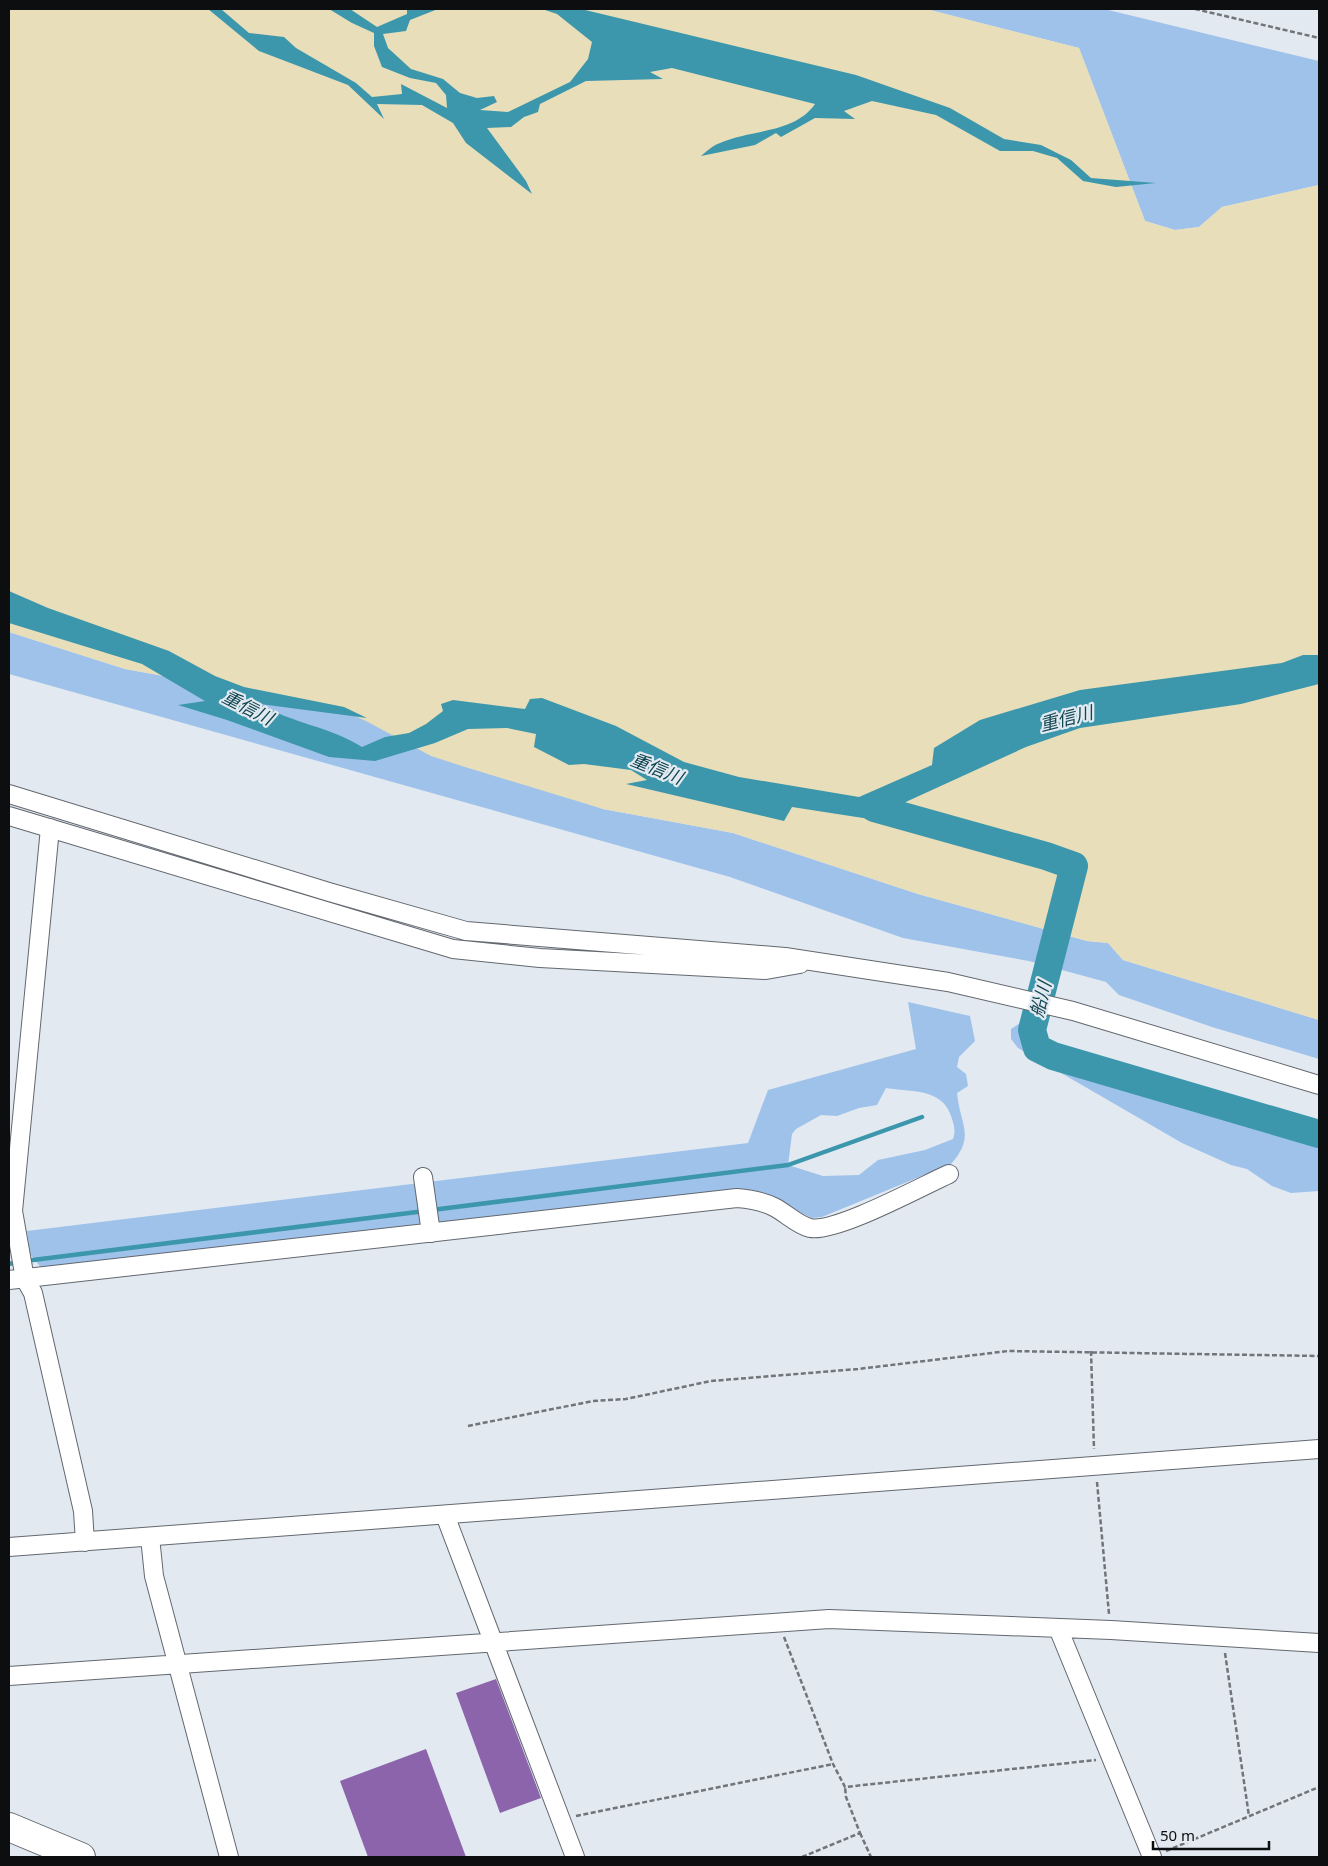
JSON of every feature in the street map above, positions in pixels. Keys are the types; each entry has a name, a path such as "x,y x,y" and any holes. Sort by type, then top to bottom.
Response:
{"main road":[{"path":"12,1832 81,1857"}],"street":[{"path":"9,794 329,892 466,931 821,961 948,982 1073,1012 1319,1085"},
{"path":"9,816 453,949 540,958 766,970 821,961"},
{"path":"50,828 13,1211 17,1280 33,1293 36,1302 83,1511 86,1542"},
{"path":"17,1280 431,1230 737,1198 754,1200 774,1207 811,1228 826,1227 854,1217 949,1174"},
{"path":"424,1180 431,1230"},
{"path":"9,1548 1319,1449"},
{"path":"445,1515 576,1857"},
{"path":"150,1537 154,1576 229,1857"},
{"path":"9,1676 828,1619 1111,1630 1319,1643"},
{"path":"1058,1628 1152,1857"}],"path":[{"path":"1195,9 1319,38"},
{"path":"468,1426 594,1401 626,1399 711,1381 749,1380 858,1370 1008,1350 1319,1356"},
{"path":"1091,1351 1096,1466 1111,1630"},
{"path":"778,1622 833,1764 845,1787 846,1797 871,1857"},
{"path":"1223,1637 1249,1816"},
{"path":"845,1787 1112,1758"},
{"path":"560,1819 833,1764"},
{"path":"1152,1857 1319,1786"},
{"path":"802,1857 860,1833"}],"shaded area":[{"path":"926,9 1104,9 1319,61 1319,185 1222,207 1199,227 1175,230 1145,221 1079,48"},
{"path":"9,632 125,669 335,707 603,809 733,833 918,894 1087,941 1108,943 1123,960 1319,1020 1319,1059 1212,1027 1119,995 1106,982 1029,961 903,938 730,877 9,674"},
{"path":"908,1002 970,1016 975,1041 959,1057 957,1067 966,1074 968,1086 957,1093 965,1138 959,1154 951,1164 822,1217 812,1218 753,1191 733,1190 43,1270 30,1254 27,1231 748,1143 768,1090 916,1049","holes":["886,1088 915,1091 941,1100 947,1107 954,1125 953,1139 925,1150 878,1160 859,1175 823,1176 788,1165 792,1134 796,1129 821,1115 837,1116 859,1108 877,1105"]},
{"path":"1020,1023 1026,1026 1036,1049 1044,1055 1139,1086 1319,1140 1319,1191 1291,1193 1272,1186 1247,1169 1231,1165 1182,1143 1018,1048 1011,1039 1011,1029"}],"sand":[{"path":"9,9 926,9 1079,48 1145,221 1175,230 1199,227 1222,207 1319,185 1319,1020 1123,960 1108,943 1087,941 918,894 733,833 603,809 465,767 431,756 366,721 335,707 125,669 9,632"}],"water":[{"path":"208,9 221,9 249,33 284,37 296,48 356,83 372,97 402,94 401,84 447,108 446,95 436,83 410,78 382,67 374,46 374,33 352,23 329,9 350,9 377,27 407,14 407,9 438,9 410,20 406,31 383,34 388,48 411,69 443,79 460,93 477,98 494,96 497,102 480,110 508,112 570,82 588,59 592,42 557,14 542,9 581,9 856,75 950,108 1004,139 1041,145 1071,160 1091,178 1156,183 1116,187 1083,181 1057,158 1033,151 1000,151 936,115 872,101 844,111 855,119 815,118 781,137 776,133 755,145 701,156 717,144 771,130 796,121 815,104 672,68 650,72 663,79 586,81 540,104 538,112 524,117 511,127 487,128 526,181 532,194 466,143 453,123 422,105 377,104 384,119 348,85 259,51"},
{"name":"重信川","path":"9,591 48,608 169,651 215,676 244,687 344,707 367,718 260,704 285,716 350,740 362,747 385,737 409,733 426,724 443,711 441,704 453,700 525,709 530,699 542,698 616,726 684,762 739,777 859,797 932,765 934,748 980,720 1080,690 1282,663 1303,655 1319,655 1319,684 1241,704 1080,728 1026,747 897,806 876,820 792,807 784,821 626,784 647,780 631,770 584,764 569,765 534,747 536,734 507,728 468,729 435,743 375,761 329,757 227,720 178,705 205,701 142,664 9,623"}],"building":[{"path":"496,1679 541,1798 500,1813 456,1693"},
{"path":"426,1749 466,1857 368,1857 340,1781"}],"waterway":[{"name":"船川","path":"874,808 1046,856 1074,866 1032,1030 1037,1048 1053,1056 1319,1134"},
{"path":"432,1210 788,1165 922,1117"},
{"path":"25,1261 425,1211"},
{"path":"9,1264 18,1262"}]}
